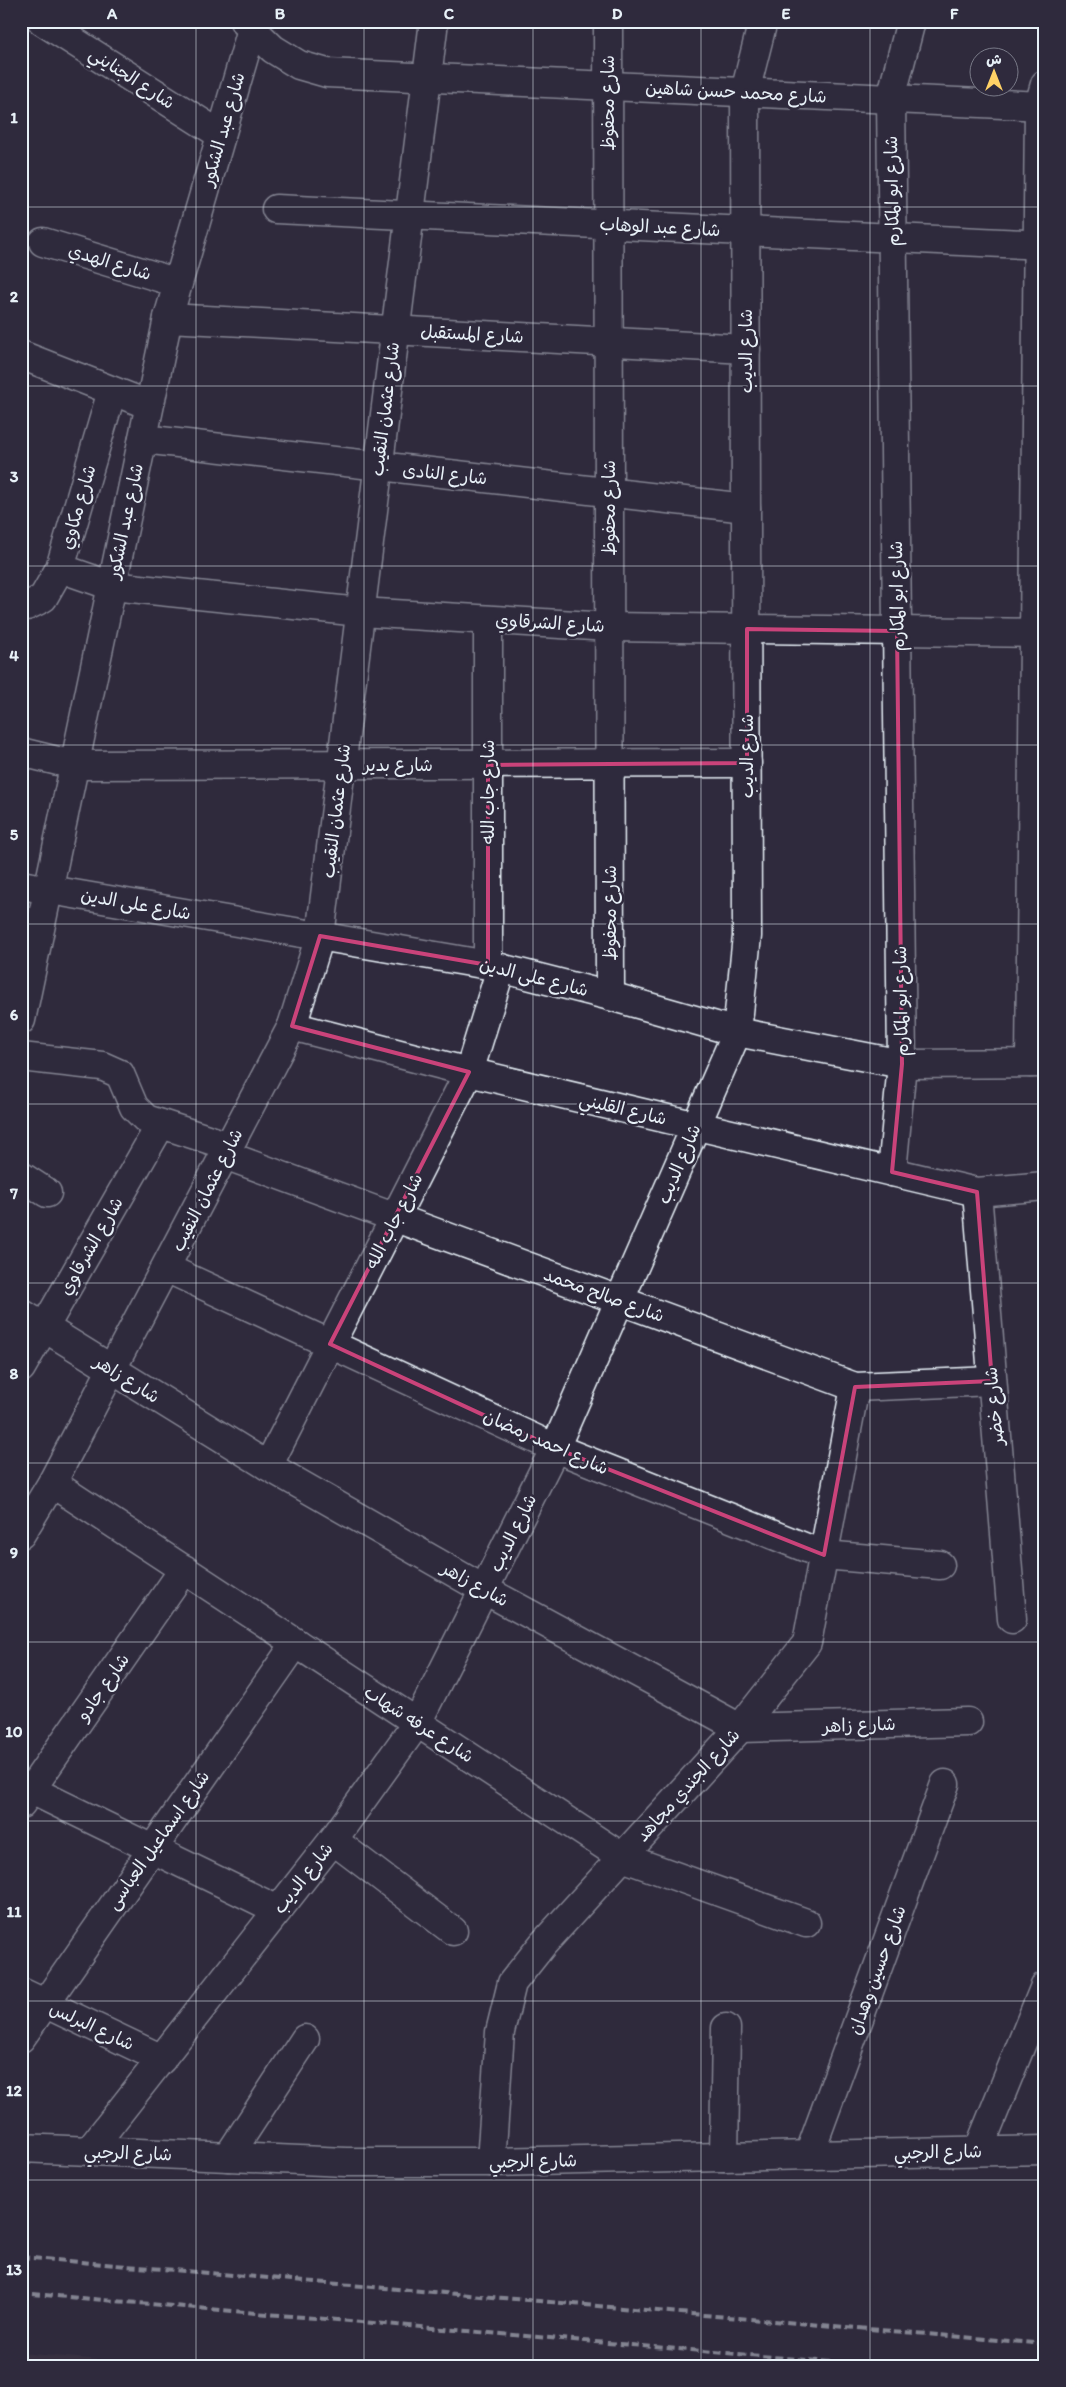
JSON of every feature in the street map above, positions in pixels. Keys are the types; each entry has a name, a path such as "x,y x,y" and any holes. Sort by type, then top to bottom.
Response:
{"street":[{"name":"شارع الجنايني","path":"42,21 221,135"},
{"name":"شارع عثمان النقيب","path":"21,1534 52,1483 292,1026 320,936 434,21"},
{"name":"شارع محفوظ","path":"608,21 610,996"},
{"name":"شارع الديب","path":"89,2152 333,1840 417,1723 555,1448 737,1032 747,936 745,92 763,21"},
{"name":"شارع ابو المكارم","path":"892,1172 902,1064 891,98 910,21"},
{"name":"شارع عبد الشكور","path":"21,1020 168,318 221,135 248,25"},
{"name":"شارع محمد حسن شاهين","path":"248,25 273,49 299,65 327,73 891,98 1043,98"},
{"path":"1038,1063 1043,98"},
{"name":"شارع عبد الوهاب","path":"276,209 1041,244"},
{"name":"شارع الهدي","path":"43,242 178,283"},
{"name":"شارع المستقبل","path":"168,318 746,349"},
{"path":"21,355 149,405"},
{"name":"شارع مكاوي","path":"21,605 27,606 43,598 60,568 112,391"},
{"name":"شارع النادى","path":"143,439 746,508"},
{"name":"شارع الشرقاوي","path":"60,568 112,586 360,612 609,627 1039,633"},
{"name":"شارع جاب الله","path":"268,1466 469,1072 495,966 488,765 488,620"},
{"name":"شارع بدير","path":"21,752 74,766 747,763"},
{"name":"شارع على الدين","path":"21,884 495,966 737,1032 902,1064 1038,1063"},
{"name":"شارع القليني","path":"292,1026 469,1072 977,1192 1045,1186"},
{"name":"شارع صالح محمد","path":"21,1057 102,1066 120,1074 134,1107 146,1119 395,1218 855,1387 992,1381"},
{"name":"شارع الشرقاوي","path":"21,1368 161,1124"},
{"path":"21,1176 47,1193"},
{"name":"شارع خضر","path":"977,1192 1012,1619"},
{"name":"شارع احمد رمضان","path":"166,1268 555,1448 824,1555 940,1565"},
{"name":"شارع زاهر","path":"21,1313 268,1466 485,1590 740,1728 968,1722"},
{"name":"شارع الجندي مجاهد","path":"491,2162 500,2032 512,1984 542,1944 740,1728 807,1643 855,1387"},
{"name":"شارع عرفه شهاب","path":"52,1483 622,1857 806,1923"},
{"name":"شارع جادو","path":"24,1793 184,1569"},
{"name":"شارع اسماعيل العباسى","path":"21,2038 33,1998 152,1849 296,1643"},
{"name":"شارع حسين وهدان","path":"809,2155 945,1784"},
{"path":"24,1793 152,1849 278,1910"},
{"path":"333,1840 453,1931"},
{"path":"978,2152 1045,1986"},
{"name":"شارع البرلس","path":"33,1998 162,2059"},
{"path":"724,2157 726,2028"},
{"path":"228,2157 306,2039"},
{"name":"شارع الرجبي","path":"21,2148 346,2162 491,2162 1045,2150"}],"highlighted area":[{"path":"747,629 897,631 902,1064 892,1172 977,1192 992,1381 855,1387 824,1555 555,1448 330,1344 469,1072 292,1026 320,936 488,965 488,765 747,763"}],"shaded area":[{"path":"21,2353 169,2366 21,2366"}],"railway":[{"path":"21,2257 1045,2344"},
{"path":"21,2293 878,2366"}]}
